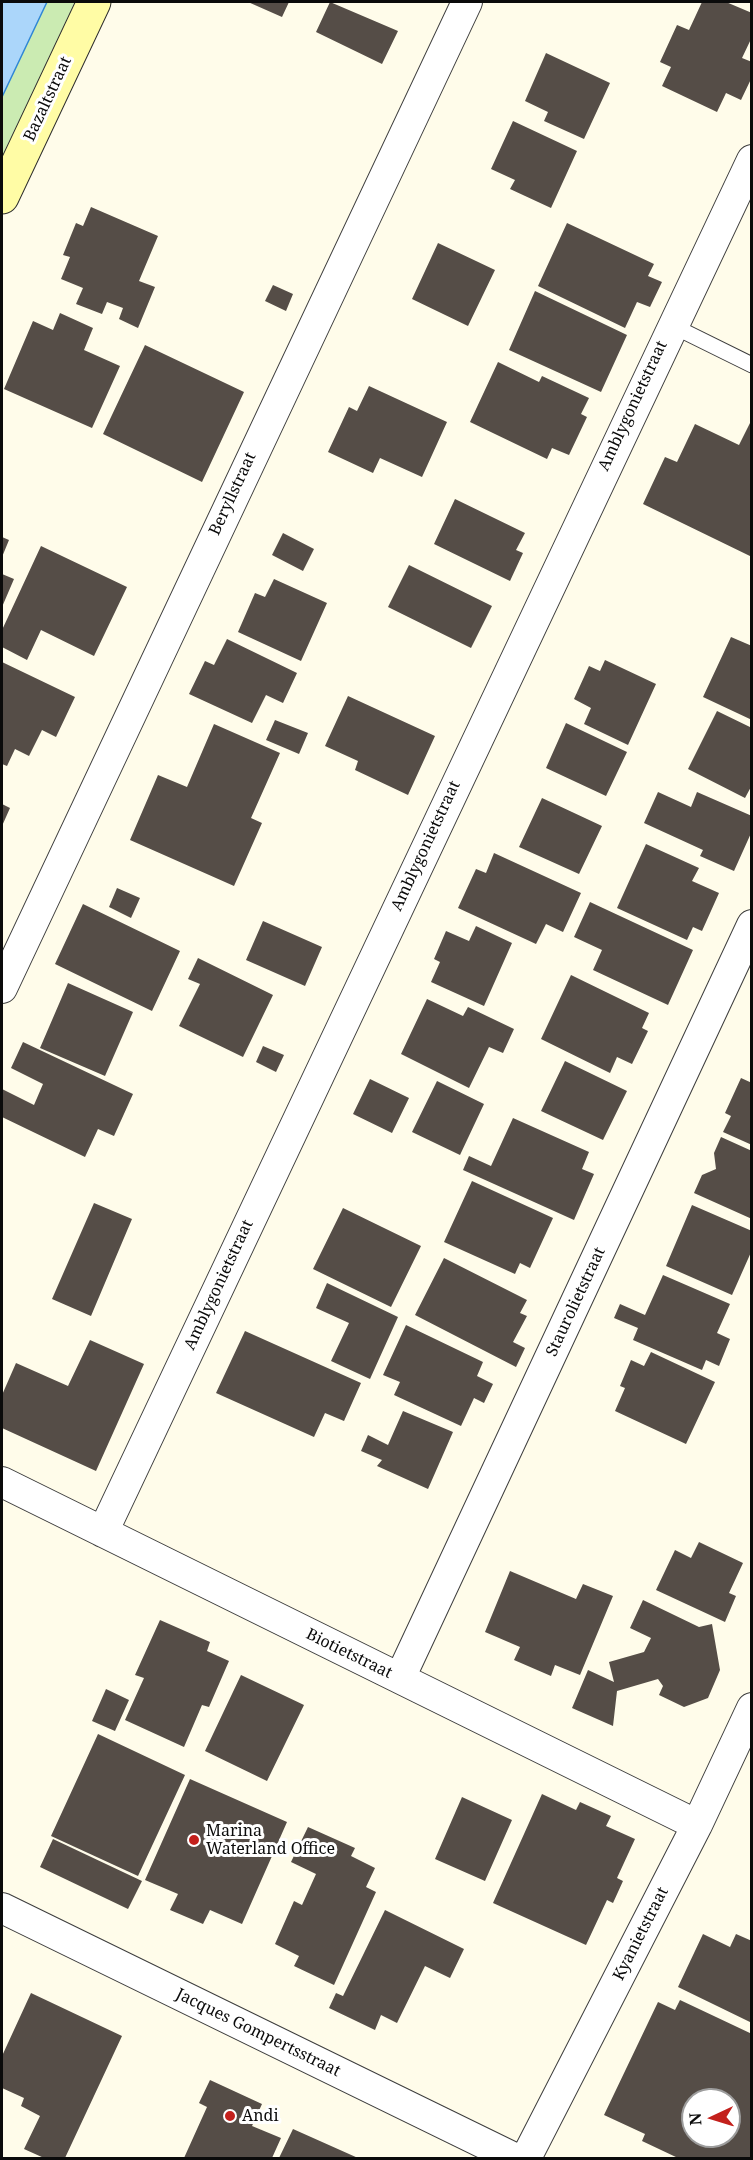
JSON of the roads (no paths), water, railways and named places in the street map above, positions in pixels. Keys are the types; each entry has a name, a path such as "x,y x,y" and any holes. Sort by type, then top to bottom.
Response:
{"street":[{"name":"Bazaltstraat","path":"2,197 94,2"},
{"name":"Beryllstraat","path":"2,988 467,2"},
{"name":"Amblygonietstraat","path":"103,1532 671,325 752,160"},
{"name":"Staurolietstraat","path":"400,1678 752,925"},
{"name":"Biotietstraat","path":"2,1482 697,1825"},
{"name":"Kyanietstraat","path":"526,2158 697,1825 752,1708"},
{"name":"Jacques Gompertsstraat","path":"2,1908 514,2158"}],"lane":[{"path":"671,325 752,365"}],"water":[{"path":"2,2 47,2 2,97"}],"place":[{"name":"Marina Waterland Office","path":"194,1840"},
{"name":"Andi","path":"230,2116"}]}
